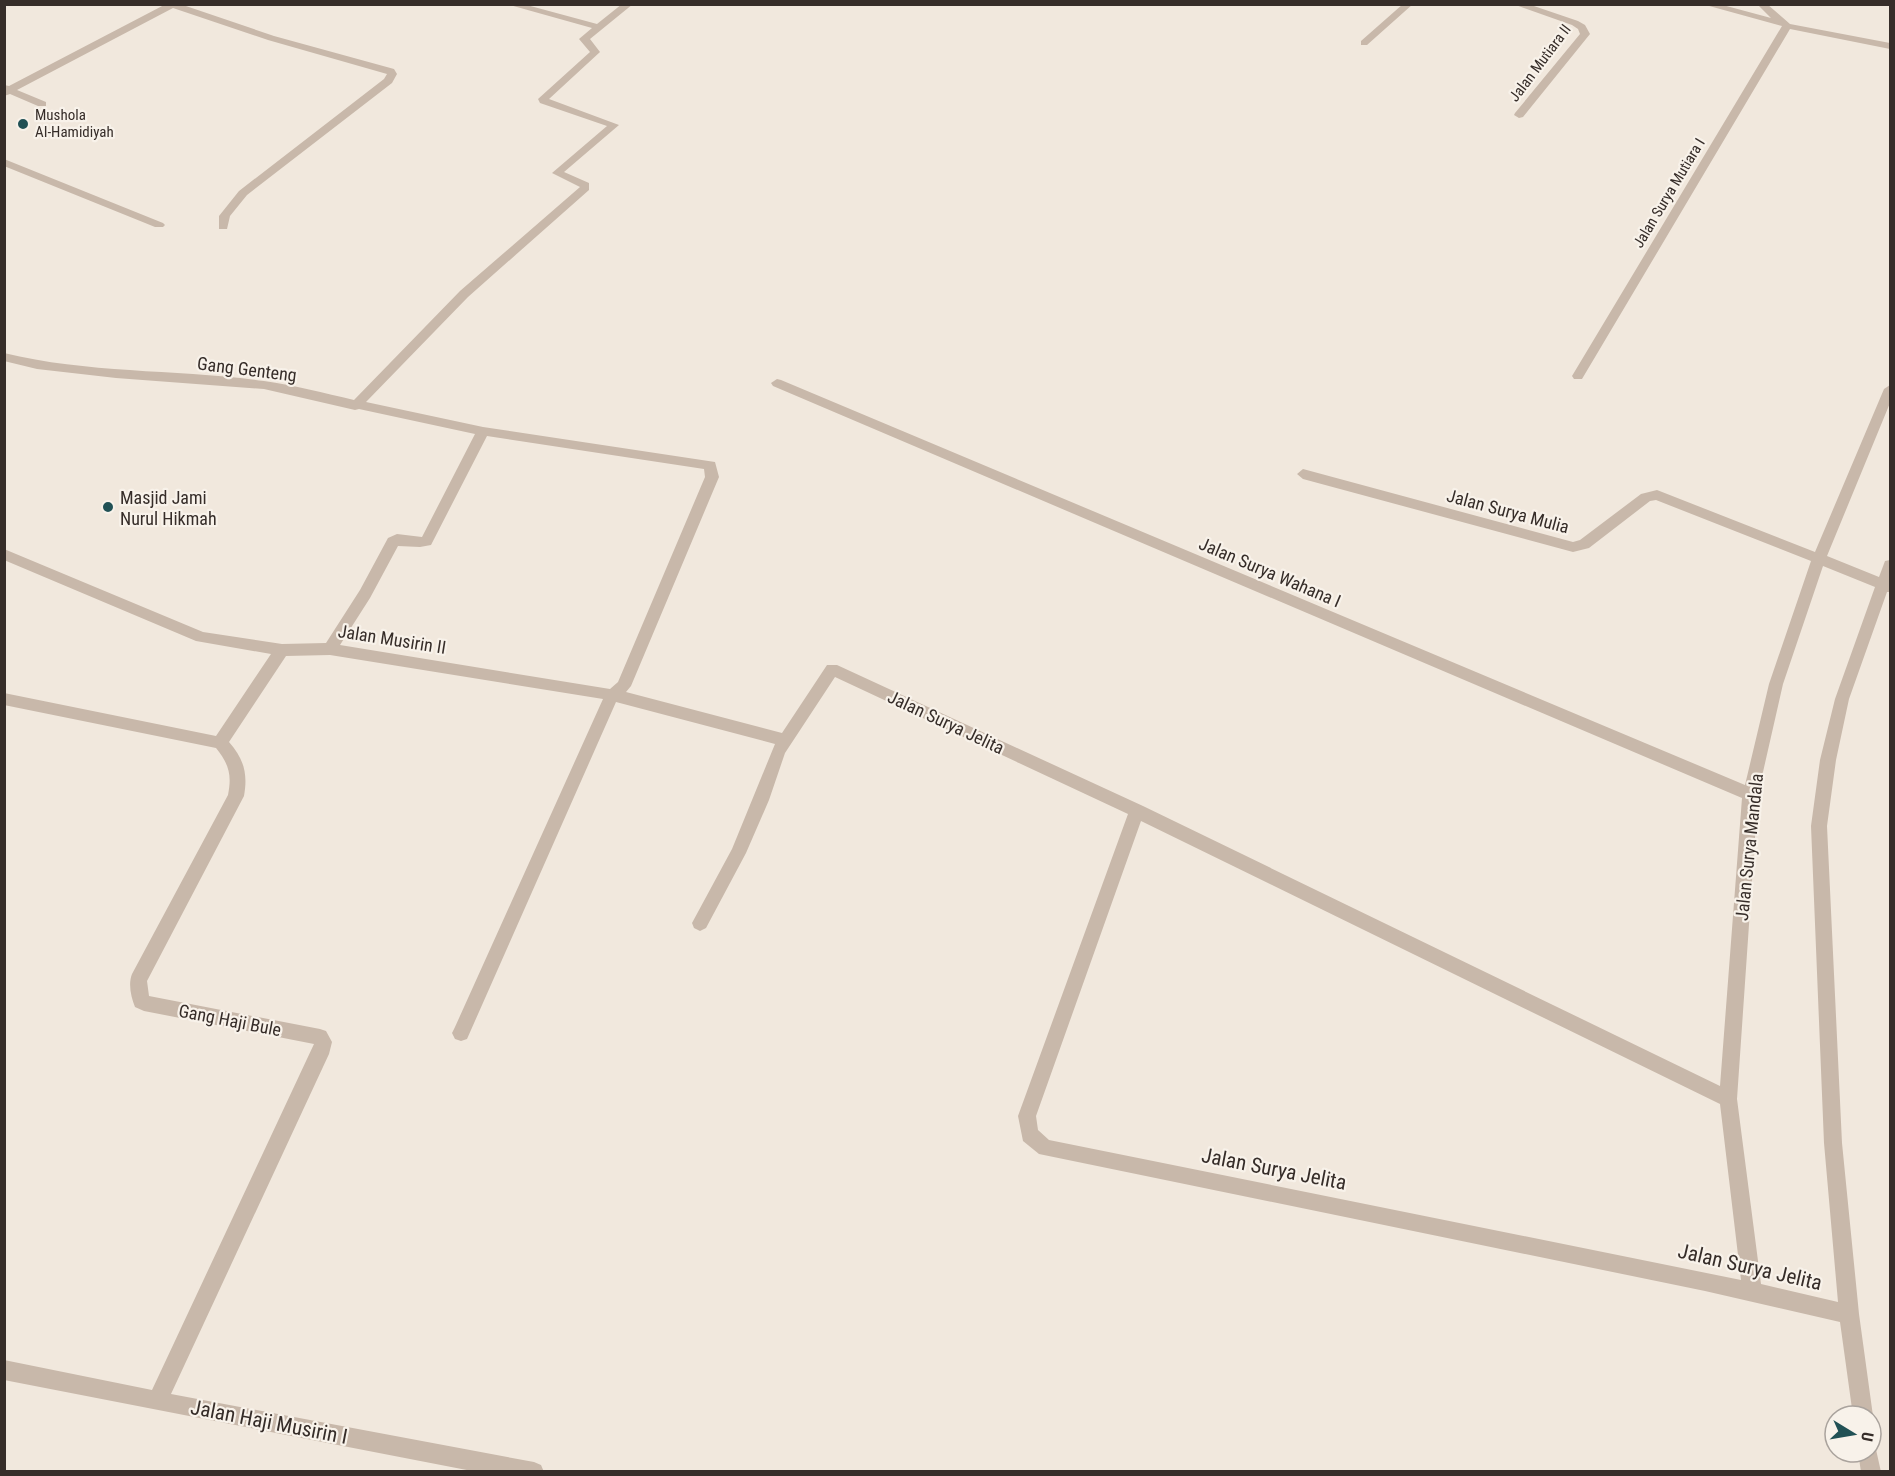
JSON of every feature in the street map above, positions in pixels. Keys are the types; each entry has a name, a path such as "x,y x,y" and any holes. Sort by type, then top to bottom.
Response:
{"street":[{"path":"510,4 598,27"},
{"path":"355,406 463,295 554,219 585,188 585,185 557,173 614,125 543,99 595,52 584,39 629,4"},
{"path":"1394,4 1407,6"},
{"name":"Jalan Mutiara II","path":"1517,4 1575,23 1582,27 1585,34 1519,115"},
{"path":"1706,4 1786,25 1890,45"},
{"path":"1761,4 1786,25"},
{"path":"6,90 173,5 271,38 390,71 392,74 388,81 243,193 225,216 223,227"},
{"path":"1364,43 1407,6"},
{"name":"Jalan Surya Mutiara I","path":"1578,376 1786,25"},
{"path":"6,90 42,104"},
{"path":"4,162 159,225"},
{"name":"Gang Genteng","path":"4,357 37,365 116,374 264,385 355,406 483,431 710,465 713,470 712,477 651,626 624,686 612,695"},
{"name":"Jalan Surya Wahana I","path":"777,383 1750,794"},
{"name":"Jalan Surya Mandala","path":"1752,1292 1728,1099 1750,794 1776,684 1819,558 1890,389"},
{"path":"330,649 365,594 393,542 397,539 426,541 483,431"},
{"name":"Jalan Surya Mulia","path":"1303,474 1573,547 1584,544 1646,497 1657,495 1887,585"},
{"name":"Jalan Musirin II","path":"4,554 201,637 282,650 330,649 612,695 784,740"},
{"path":"1861,1404 1849,1314 1833,1143 1818,826 1828,760 1842,699 1887,585 1890,565"},
{"path":"4,699 220,743 282,650"},
{"name":"Jalan Surya Jelita","path":"784,740 832,669 1137,811 1728,1099"},
{"path":"461,1034 612,695"},
{"path":"700,923 738,853 784,740"},
{"name":"Gang Haji Bule","path":"157,1401 323,1042 320,1037 141,1001 138,980 141,972 236,796 239,781 238,763 220,743"},
{"name":"Jalan Surya Jelita","path":"1137,811 1027,1116 1029,1135 1045,1148 1752,1292 1849,1314"},
{"name":"Jalan Haji Musirin I","path":"4,1370 534,1472"}],"place":[{"name":"Mushola AI-Hamidiyah","path":"23,124"},
{"name":"Masjid Jami Nurul Hikmah","path":"108,507"}]}
